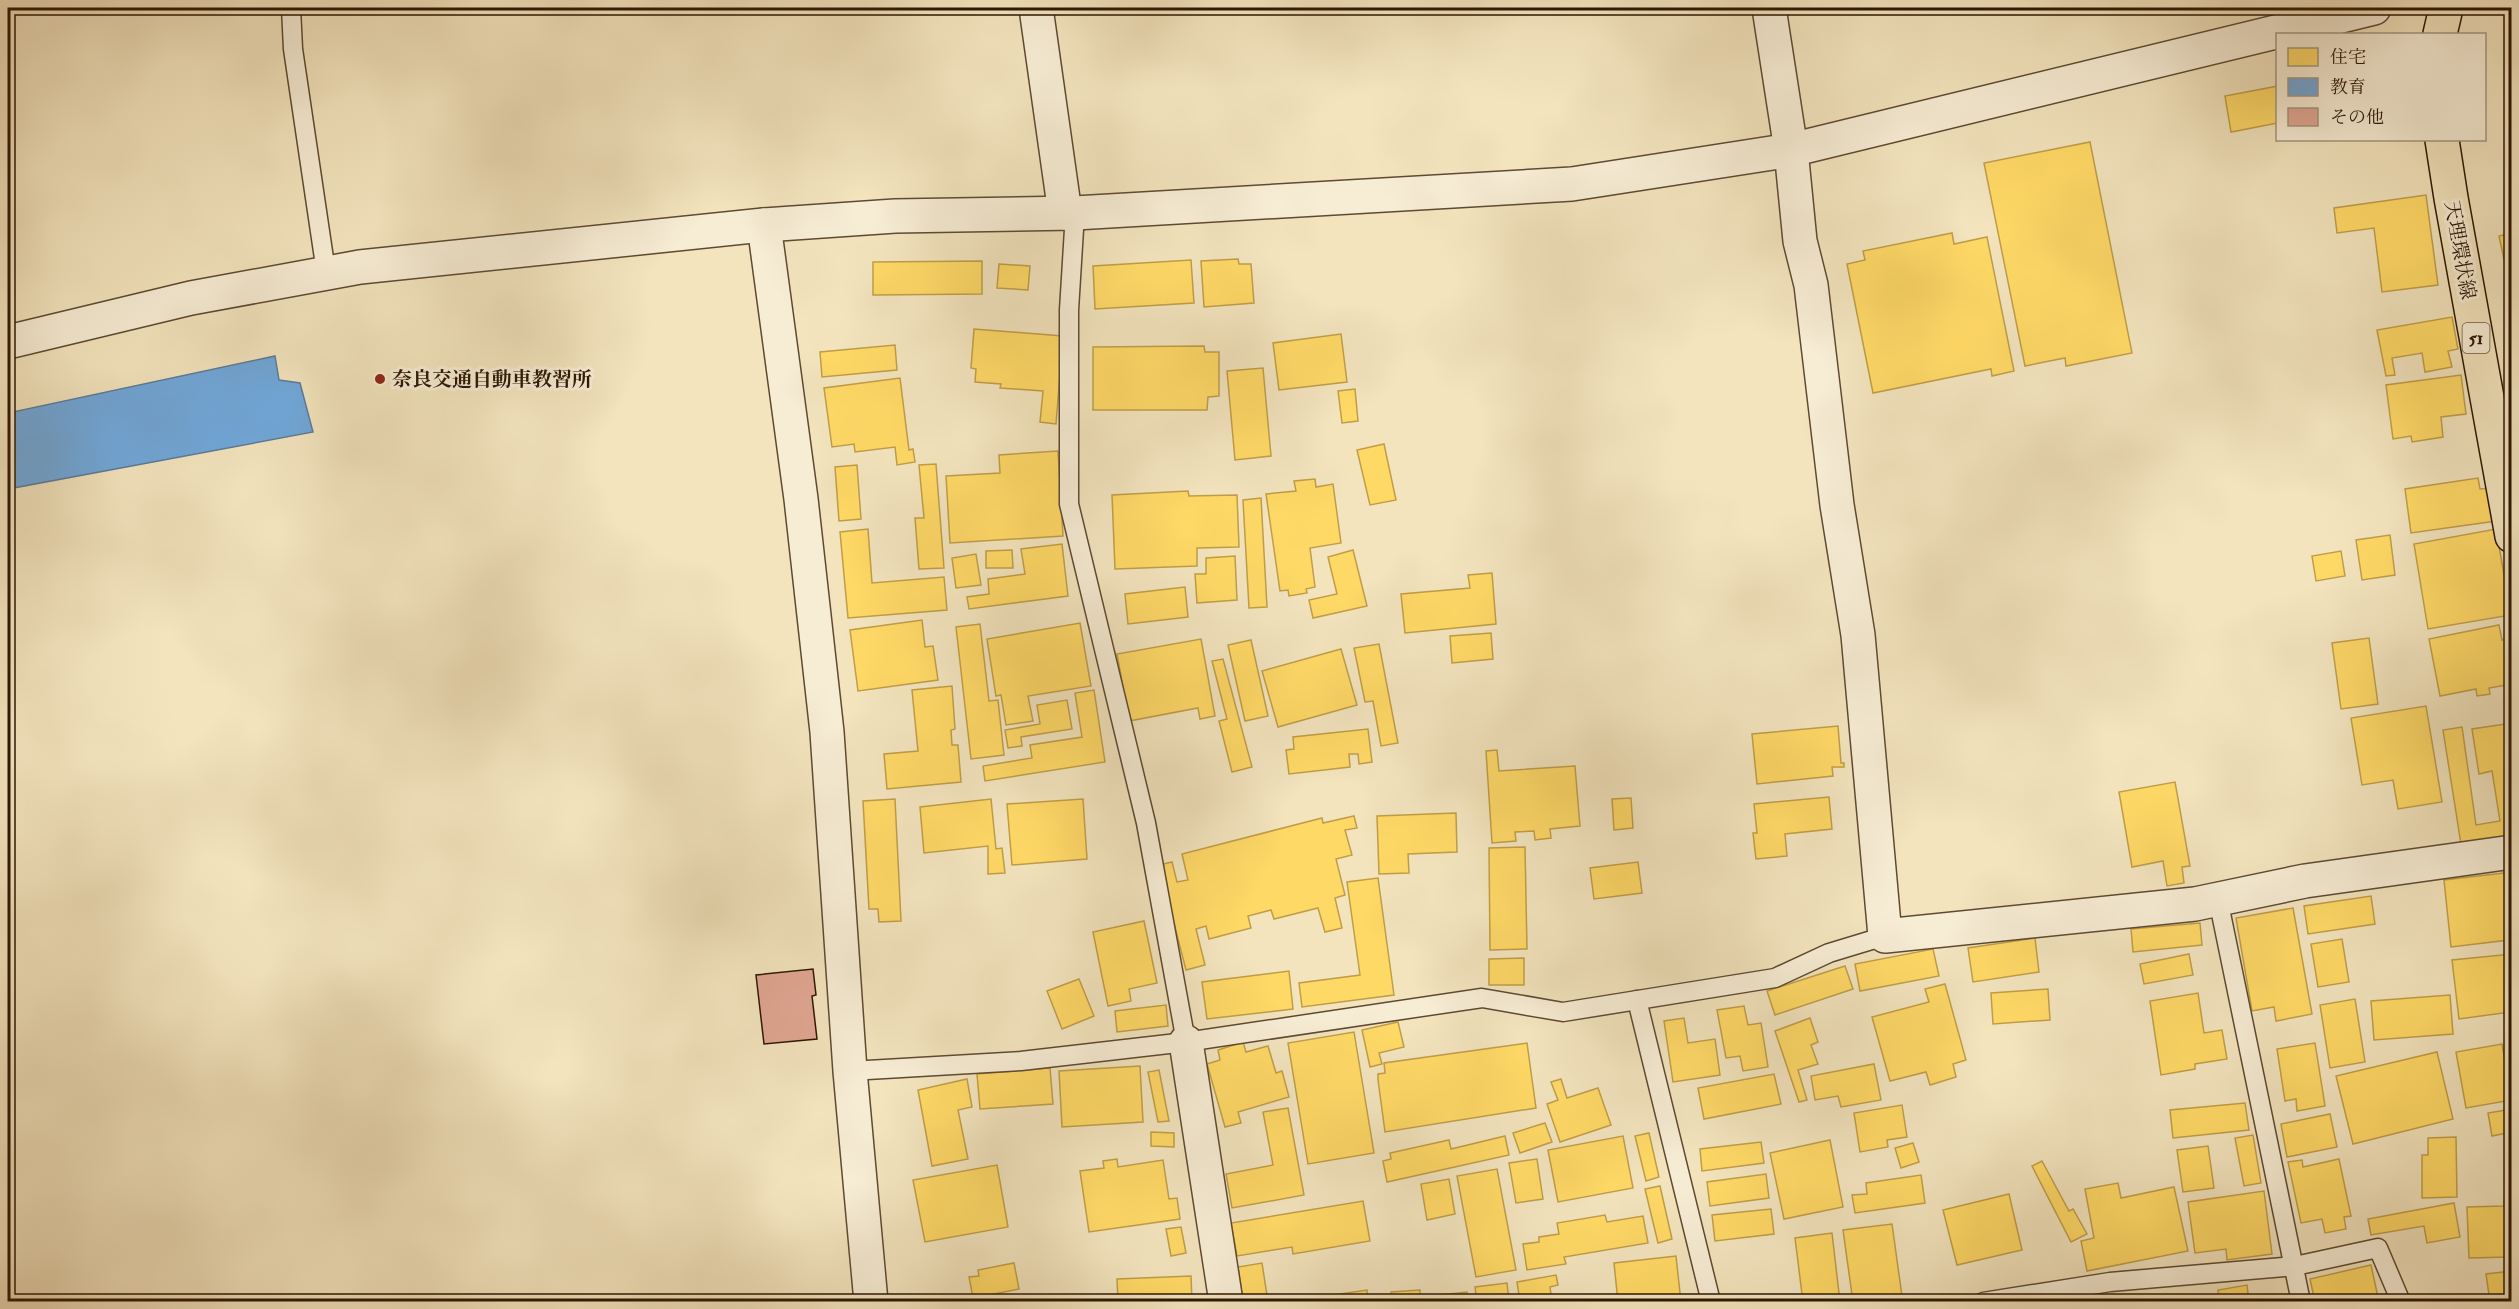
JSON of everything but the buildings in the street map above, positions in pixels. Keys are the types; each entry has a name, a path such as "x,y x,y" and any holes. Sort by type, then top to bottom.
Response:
{"main road":[{"path":"2440,33 2446,8"},
{"name":"天理環状線","path":"2442,141 2511,536"}],"street":[{"path":"1036,8 1070,213"},
{"path":"1769,8 1791,150 1800,241 1811,285 1837,505 1858,634 1885,936 2195,904 2305,881 2511,852"},
{"path":"8,342 191,298 326,272 764,225 895,216 1070,213 1572,184 1791,150 2374,8"},
{"path":"764,225 801,499 827,732 850,1071 871,1302"},
{"path":"1186,1042 1226,1302"}],"lane":[{"path":"291,8 293,49 326,272"},
{"path":"1070,213 1069,504 1146,823 1186,1042"},
{"path":"2218,899 2301,1302"},
{"path":"850,1071 1021,1061 1186,1042 1482,998 1563,1012 1775,978 1829,953 1885,936"},
{"path":"1637,1000 1711,1302"},
{"path":"1983,1302 2110,1282 2295,1266 2378,1248 2401,1302"}],"place":[{"name":"奈良交通自動車教習所","path":"380,379"}]}
